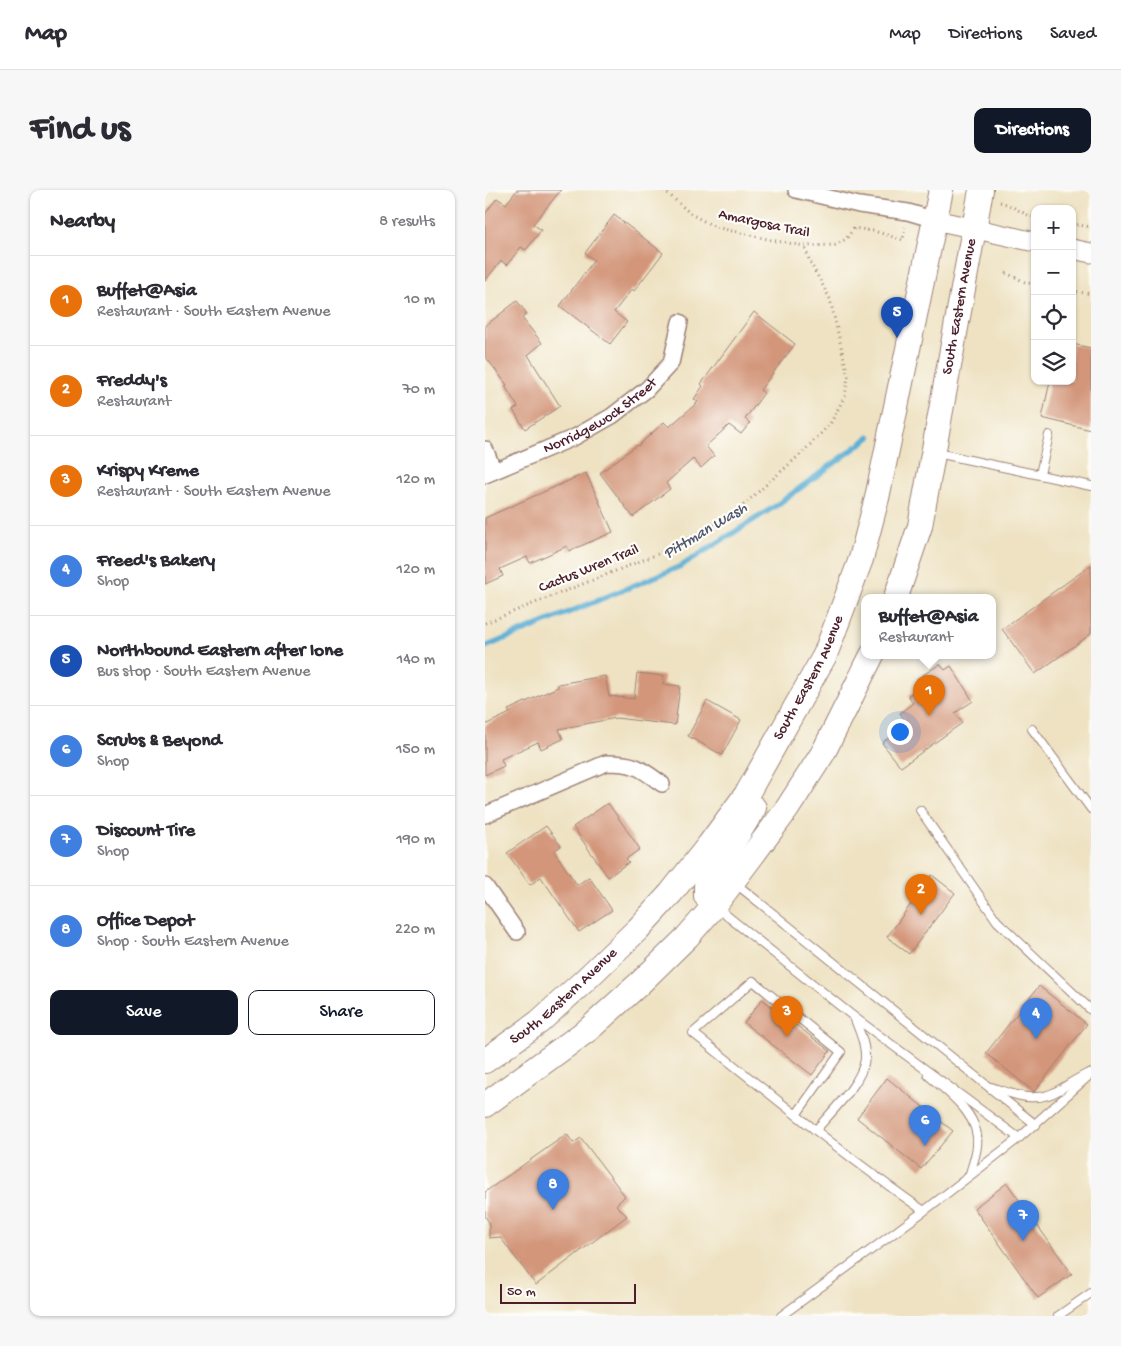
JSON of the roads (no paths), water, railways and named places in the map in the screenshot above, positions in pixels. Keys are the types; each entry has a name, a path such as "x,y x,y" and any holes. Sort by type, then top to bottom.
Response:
{"main road":[{"name":"South Eastern Avenue","path":"485,1061 539,1022 583,982 671,893 748,792 825,655 861,559 877,498 941,190"},
{"name":"South Eastern Avenue","path":"897,594 920,526 935,452 981,190"},
{"path":"715,905 707,896 706,886 767,788 823,690 825,655"},
{"path":"485,1105 589,1029 654,970 715,905 787,809 823,753 870,659"}],"street":[{"path":"796,190 859,205 908,212 935,220 1031,241"},
{"path":"1076,250 1091,253"},
{"name":"Norridgewock Street","path":"490,473 575,438 612,416 647,388 671,363 679,322"},
{"path":"485,449 490,473"},
{"path":"485,814 606,763 637,766 662,784"},
{"path":"485,886 517,932"}],"lane":[{"path":"1040,474 1049,435"},
{"path":"935,452 1091,486"},
{"path":"1032,729 1091,809"},
{"path":"920,810 997,921 1091,1010"},
{"path":"733,881 1035,1125"},
{"path":"715,905 854,1017 1019,1138"},
{"path":"796,1115 841,1052 753,981 693,1033 796,1115 924,1211"},
{"path":"816,1130 854,1084 865,1059 864,1049 854,1017"},
{"path":"898,1049 964,1108 974,1128 977,1144 968,1177"},
{"path":"987,1086 1017,1096 1040,1097 1058,1091 1076,1078 1091,1073"},
{"path":"781,1316 924,1211 1019,1138 1091,1073"},
{"path":"1058,1316 1091,1293"}],"waterway":[{"name":"Pittman Wash","path":"485,647 681,566 774,507 870,437"}],"place":[{"name":"Northbound Eastern after Ione","path":"897,338"},
{"name":"Buffet@Asia","path":"929,716"},
{"name":"Freddy's","path":"921,915"},
{"name":"Krispy Kreme","path":"787,1037"},
{"name":"Freed's Bakery","path":"1036,1039"},
{"name":"Scrubs & Beyond","path":"925,1146"},
{"name":"Office Depot","path":"553,1210"},
{"name":"Discount Tire","path":"1023,1241"}]}
